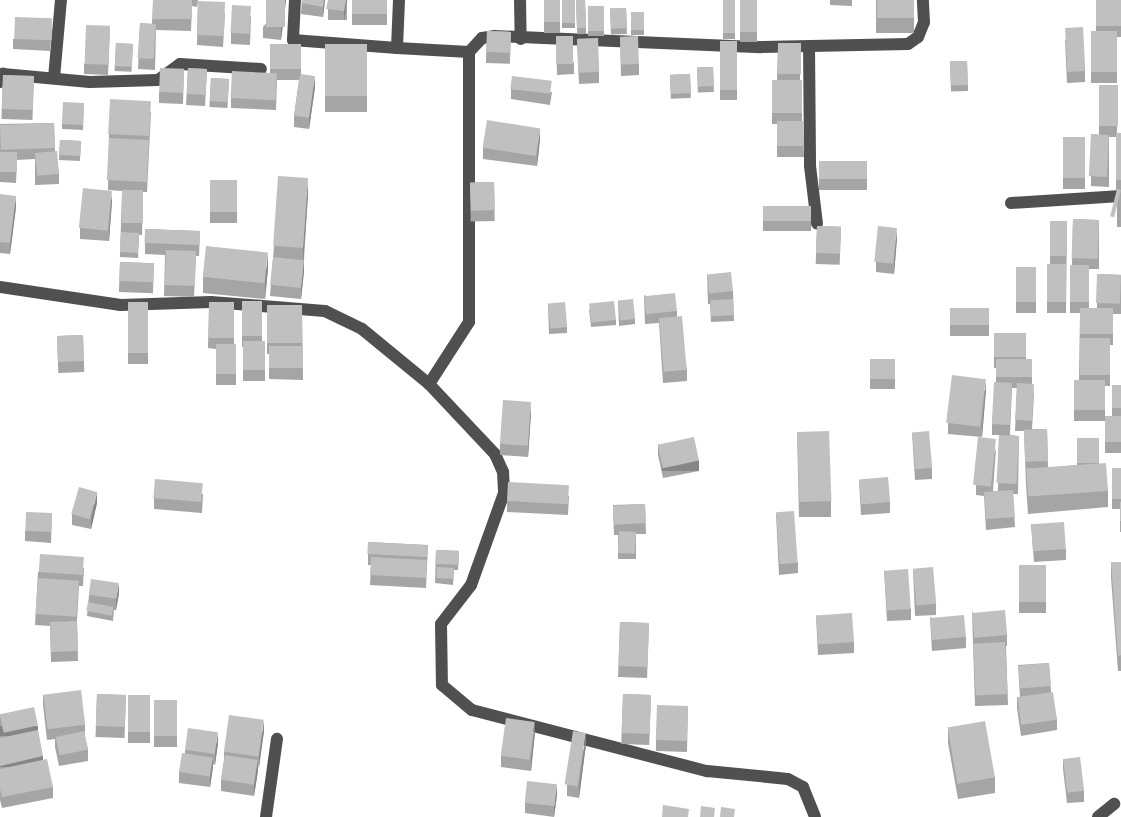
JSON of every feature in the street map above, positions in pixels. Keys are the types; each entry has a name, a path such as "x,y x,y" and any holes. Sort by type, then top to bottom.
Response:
{"street":[{"path":"54,78 61,0"},
{"path":"295,0 293,40 469,52"},
{"path":"397,48 399,0"},
{"path":"520,0 521,39"},
{"path":"429,384 469,322 469,52 482,38 809,46 908,44 918,37 924,22 923,0"},
{"path":"809,46 810,166 817,224"},
{"path":"0,82 3,74 90,82 158,80 180,64 261,69"},
{"path":"1011,203 1121,196"},
{"path":"0,287 121,305 211,302 325,311 362,329 429,384 495,454 503,472 504,493 471,585 441,624 442,685 472,710 707,771 788,779 803,787 815,817"},
{"path":"266,817 277,739"},
{"path":"1098,817 1114,804"}],"building":[{"path":"153,0 192,0 192,19 153,19"},
{"path":"266,0 285,0 285,27 266,27"},
{"path":"302,0 324,0 323,7 301,3"},
{"path":"328,0 346,0 344,11 326,9"},
{"path":"352,0 387,0 387,14 352,14"},
{"path":"544,0 560,0 560,22 544,22"},
{"path":"562,0 575,0 575,23 562,23"},
{"path":"576,0 585,0 586,28 577,28"},
{"path":"723,0 735,0 735,33 723,33"},
{"path":"740,0 757,0 757,32 740,32"},
{"path":"877,0 914,0 914,18 877,18"},
{"path":"1096,0 1121,0 1121,26 1096,26"},
{"path":"198,1 225,2 224,36 197,35"},
{"path":"232,5 251,6 250,34 231,33"},
{"path":"588,6 604,6 604,31 588,31"},
{"path":"626,8 627,28 611,29 610,9"},
{"path":"631,12 644,12 644,30 631,30"},
{"path":"15,17 52,18 51,40 14,39"},
{"path":"140,23 156,24 154,59 138,58"},
{"path":"86,25 110,26 109,65 85,64"},
{"path":"1083,27 1085,71 1067,72 1065,28"},
{"path":"487,31 511,32 510,53 486,52"},
{"path":"1091,31 1117,31 1117,72 1091,72"},
{"path":"556,36 573,36 573,64 556,64"},
{"path":"638,36 639,64 621,65 620,37"},
{"path":"598,38 599,72 578,73 577,39"},
{"path":"720,41 737,41 737,90 720,90"},
{"path":"116,43 133,44 132,67 115,66"},
{"path":"778,43 801,43 801,74 778,74"},
{"path":"270,44 301,44 301,69 270,69"},
{"path":"325,44 367,44 367,96 325,96"},
{"path":"967,61 968,85 951,86 950,62"},
{"path":"713,67 714,86 698,87 697,68"},
{"path":"160,68 184,69 183,93 159,92"},
{"path":"188,68 207,69 206,95 187,94"},
{"path":"232,71 277,73 276,100 231,98"},
{"path":"300,74 315,76 309,118 294,116"},
{"path":"690,74 691,93 671,94 670,75"},
{"path":"3,75 34,76 33,110 2,109"},
{"path":"512,76 552,81 550,94 510,89"},
{"path":"211,78 229,79 228,102 210,101"},
{"path":"772,80 802,80 802,113 772,113"},
{"path":"1099,85 1118,85 1118,126 1099,126"},
{"path":"110,99 151,101 149,136 108,134"},
{"path":"63,102 84,103 83,125 62,124"},
{"path":"487,120 540,128 536,156 483,148"},
{"path":"777,121 803,121 803,146 777,146"},
{"path":"54,123 55,148 1,150 0,125"},
{"path":"1116,133 1121,133 1121,180 1116,180"},
{"path":"1091,134 1109,135 1107,177 1089,176"},
{"path":"1063,137 1085,137 1085,178 1063,178"},
{"path":"109,138 149,140 147,182 107,180"},
{"path":"60,140 81,141 80,156 59,155"},
{"path":"57,151 59,174 37,176 35,153"},
{"path":"0,152 17,152 17,172 0,172"},
{"path":"819,161 867,161 867,179 819,179"},
{"path":"278,176 308,178 303,248 273,246"},
{"path":"210,180 237,180 237,212 210,212"},
{"path":"494,182 495,210 471,211 470,183"},
{"path":"83,188 112,191 108,231 79,228"},
{"path":"1117,189 1121,190 1114,217 1110,216"},
{"path":"122,190 143,190 143,223 122,223"},
{"path":"0,194 16,196 10,243 0,242"},
{"path":"763,206 811,206 811,221 763,221"},
{"path":"1073,219 1099,220 1098,259 1072,258"},
{"path":"1050,221 1067,221 1067,256 1050,256"},
{"path":"817,226 841,227 840,254 816,253"},
{"path":"878,226 897,228 893,264 874,262"},
{"path":"145,229 200,231 199,245 145,243"},
{"path":"121,232 139,233 138,253 120,252"},
{"path":"206,246 268,252 264,283 203,277"},
{"path":"166,250 196,251 195,286 165,285"},
{"path":"273,257 304,260 301,288 270,285"},
{"path":"120,262 154,263 153,282 119,281"},
{"path":"1047,264 1066,264 1066,302 1047,302"},
{"path":"1070,265 1089,265 1089,302 1070,302"},
{"path":"1016,267 1036,267 1036,302 1016,302"},
{"path":"731,272 733,291 709,293 707,275"},
{"path":"1097,274 1121,275 1120,304 1096,303"},
{"path":"675,293 677,311 646,314 644,296"},
{"path":"633,299 635,319 620,320 618,301"},
{"path":"733,299 734,315 711,317 710,301"},
{"path":"242,301 262,301 262,336 242,336"},
{"path":"614,301 616,320 591,323 589,304"},
{"path":"128,302 148,302 148,353 128,353"},
{"path":"209,302 234,302 234,338 209,338"},
{"path":"565,302 567,327 550,328 548,303"},
{"path":"267,305 302,305 302,343 267,343"},
{"path":"950,308 989,308 989,325 950,325"},
{"path":"1080,308 1113,308 1113,334 1080,334"},
{"path":"682,316 687,370 664,372 659,318"},
{"path":"994,333 1026,333 1026,357 994,357"},
{"path":"83,335 84,361 58,362 57,336"},
{"path":"1080,338 1110,338 1110,375 1080,375"},
{"path":"243,341 265,341 265,370 243,370"},
{"path":"216,344 236,344 236,374 216,374"},
{"path":"269,346 303,346 303,368 269,368"},
{"path":"870,359 895,359 895,379 870,379"},
{"path":"996,359 1032,359 1032,377 996,377"},
{"path":"952,375 986,379 980,427 946,423"},
{"path":"1074,380 1105,380 1105,410 1074,410"},
{"path":"994,382 1012,383 1010,425 992,424"},
{"path":"1017,383 1034,384 1032,421 1015,420"},
{"path":"1112,385 1121,385 1121,408 1112,408"},
{"path":"503,400 531,402 528,446 500,444"},
{"path":"1105,416 1121,416 1121,442 1105,442"},
{"path":"1047,429 1048,461 1025,462 1024,430"},
{"path":"829,431 831,501 799,502 797,432"},
{"path":"929,431 932,468 915,469 912,432"},
{"path":"999,435 1019,436 1016,484 996,483"},
{"path":"694,437 699,460 663,468 658,445"},
{"path":"978,437 996,439 991,487 973,485"},
{"path":"1077,438 1099,438 1099,463 1077,463"},
{"path":"1106,463 1108,491 1028,497 1026,469"},
{"path":"1112,468 1121,468 1121,499 1112,499"},
{"path":"888,477 890,502 861,504 859,480"},
{"path":"155,479 203,483 201,502 153,498"},
{"path":"508,482 569,485 568,504 507,501"},
{"path":"79,487 97,492 90,519 71,514"},
{"path":"1013,490 1015,517 986,519 984,492"},
{"path":"645,504 646,523 614,525 613,506"},
{"path":"794,511 798,563 780,564 776,512"},
{"path":"26,512 52,513 51,532 25,531"},
{"path":"1064,522 1066,549 1033,551 1031,524"},
{"path":"619,531 636,532 635,554 618,553"},
{"path":"368,542 428,545 427,557 367,554"},
{"path":"436,550 459,551 458,565 436,564"},
{"path":"40,554 84,557 83,575 39,572"},
{"path":"371,557 427,560 426,578 370,575"},
{"path":"1111,562 1121,562 1121,655 1118,656"},
{"path":"1019,565 1046,565 1046,602 1019,602"},
{"path":"437,567 454,568 453,579 436,578"},
{"path":"933,567 936,604 916,606 913,569"},
{"path":"908,569 911,609 887,611 884,571"},
{"path":"38,578 79,581 76,617 35,614"},
{"path":"91,579 119,583 117,599 89,595"},
{"path":"88,602 114,607 112,616 86,611"},
{"path":"1005,610 1007,635 974,638 972,613"},
{"path":"852,613 854,642 818,644 816,616"},
{"path":"964,615 966,637 932,640 930,618"},
{"path":"77,621 78,651 51,652 50,622"},
{"path":"620,622 649,623 647,667 618,666"},
{"path":"1005,642 1008,694 976,696 973,644"},
{"path":"1049,663 1051,686 1020,689 1018,666"},
{"path":"81,690 85,725 48,729 43,695"},
{"path":"1053,692 1057,720 1021,725 1017,697"},
{"path":"97,694 126,695 125,727 96,726"},
{"path":"623,694 651,695 650,734 622,733"},
{"path":"128,695 150,695 150,732 128,732"},
{"path":"154,700 177,700 177,736 154,736"},
{"path":"657,705 688,706 687,741 656,740"},
{"path":"34,707 38,726 4,733 0,714"},
{"path":"229,715 264,720 259,757 224,752"},
{"path":"506,718 535,722 529,760 501,756"},
{"path":"985,721 995,777 957,784 948,728"},
{"path":"188,728 218,732 215,754 185,750"},
{"path":"38,730 43,756 0,766 0,738"},
{"path":"84,731 88,750 60,756 56,737"},
{"path":"573,731 586,733 577,786 565,784"},
{"path":"182,753 213,758 210,777 179,772"},
{"path":"225,755 258,760 254,785 221,780"},
{"path":"1080,757 1084,791 1067,793 1063,759"},
{"path":"47,759 53,787 2,797 0,769"},
{"path":"527,781 557,784 555,806 525,803"},
{"path":"663,805 689,809 688,817 662,817"},
{"path":"701,806 715,808 714,817 700,817"},
{"path":"721,807 735,809 734,817 720,817"}]}
